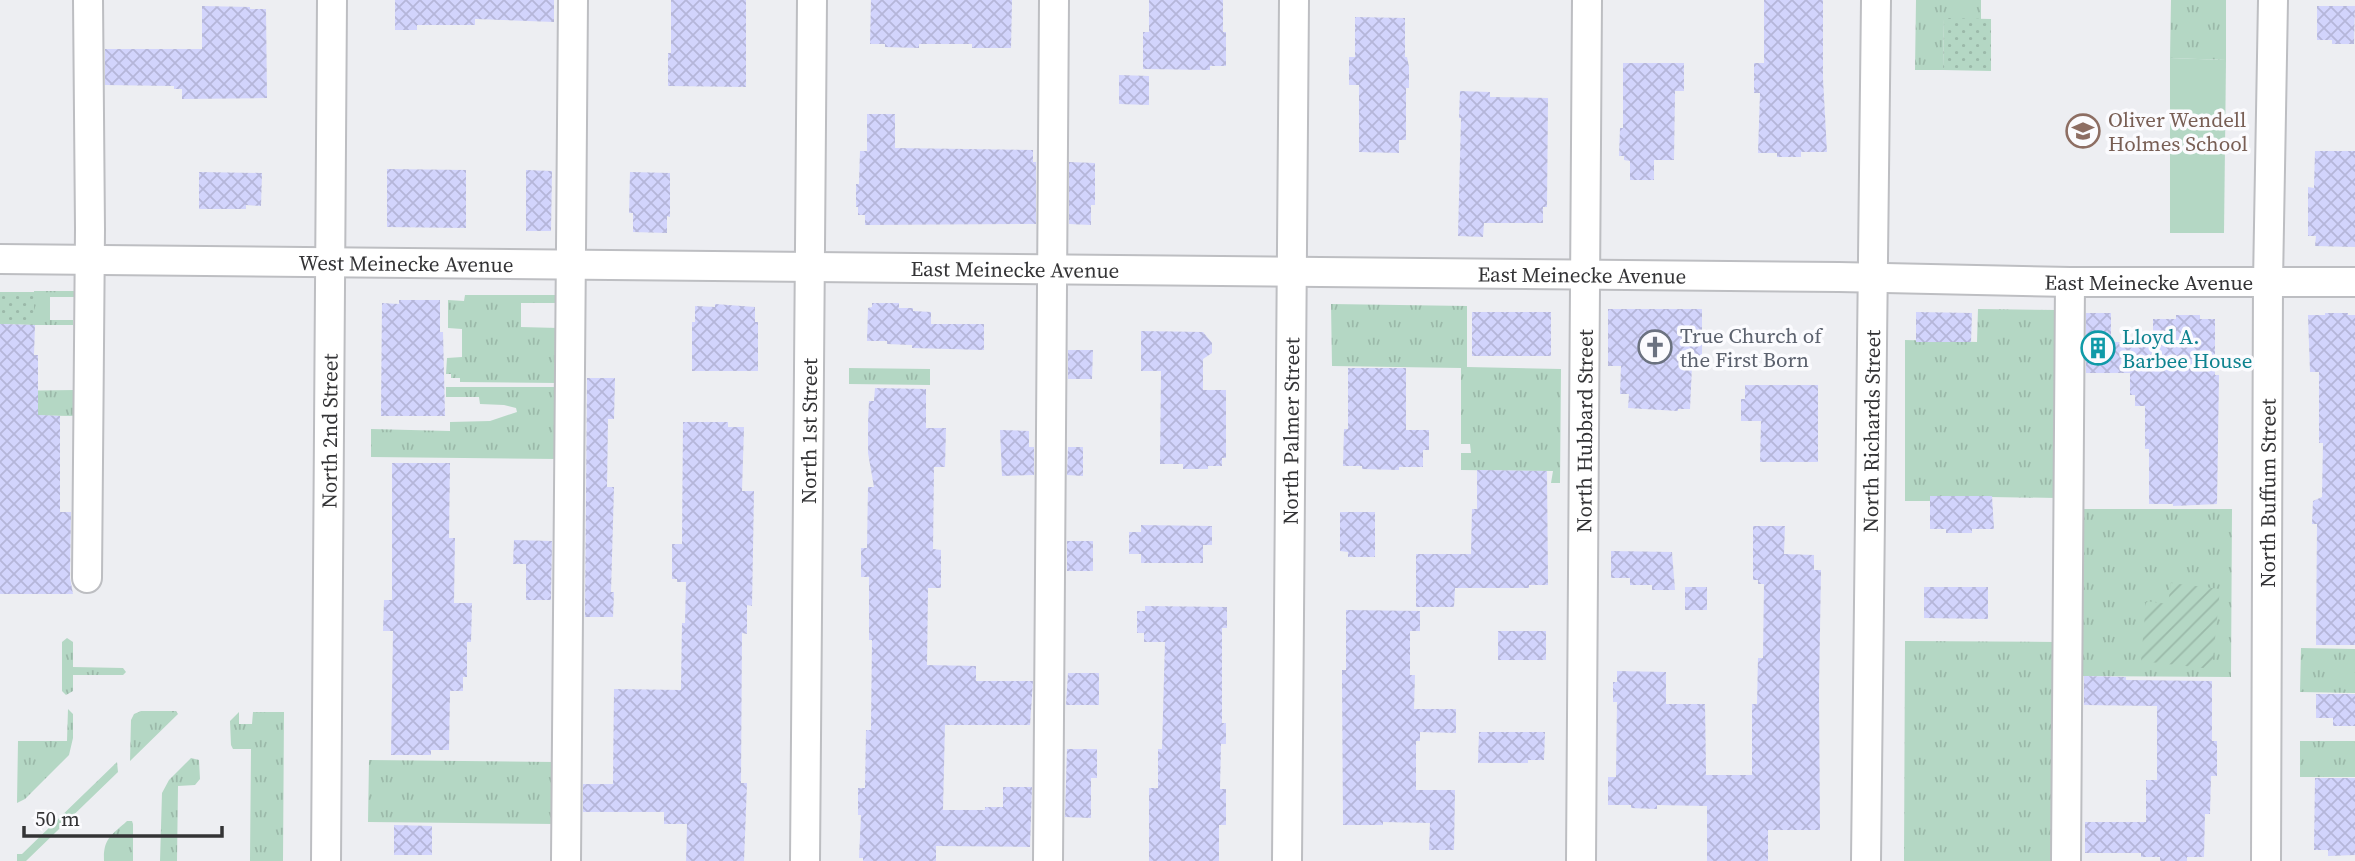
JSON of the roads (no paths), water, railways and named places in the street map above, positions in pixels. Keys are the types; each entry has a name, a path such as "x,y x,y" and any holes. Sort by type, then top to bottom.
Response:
{"street":[{"path":"87,578 90,260 88,0"},
{"name":"North 2nd Street","path":"326,861 332,0"},
{"path":"566,861 573,0"},
{"name":"North 1st Street","path":"805,861 811,0"},
{"path":"1048,861 1054,0"},
{"name":"North Palmer Street","path":"1287,861 1294,0"},
{"name":"North Hubbard Street","path":"1581,861 1587,0"},
{"name":"North Richards Street","path":"1866,861 1876,0"},
{"name":"North Buffum Street","path":"2266,861 2268,282 2273,0"},
{"name":"West Meinecke Avenue","path":"0,259 810,268"},
{"name":"East Meinecke Avenue","path":"810,268 1873,277 2070,282 2355,282"},
{"path":"2066,861 2070,282"}],"place":[{"name":"Oliver Wendell Holmes School","path":"2083,131"},
{"name":"True Church of the First Born","path":"1655,347"},
{"name":"Lloyd A. Barbee House","path":"2098,348"}]}
